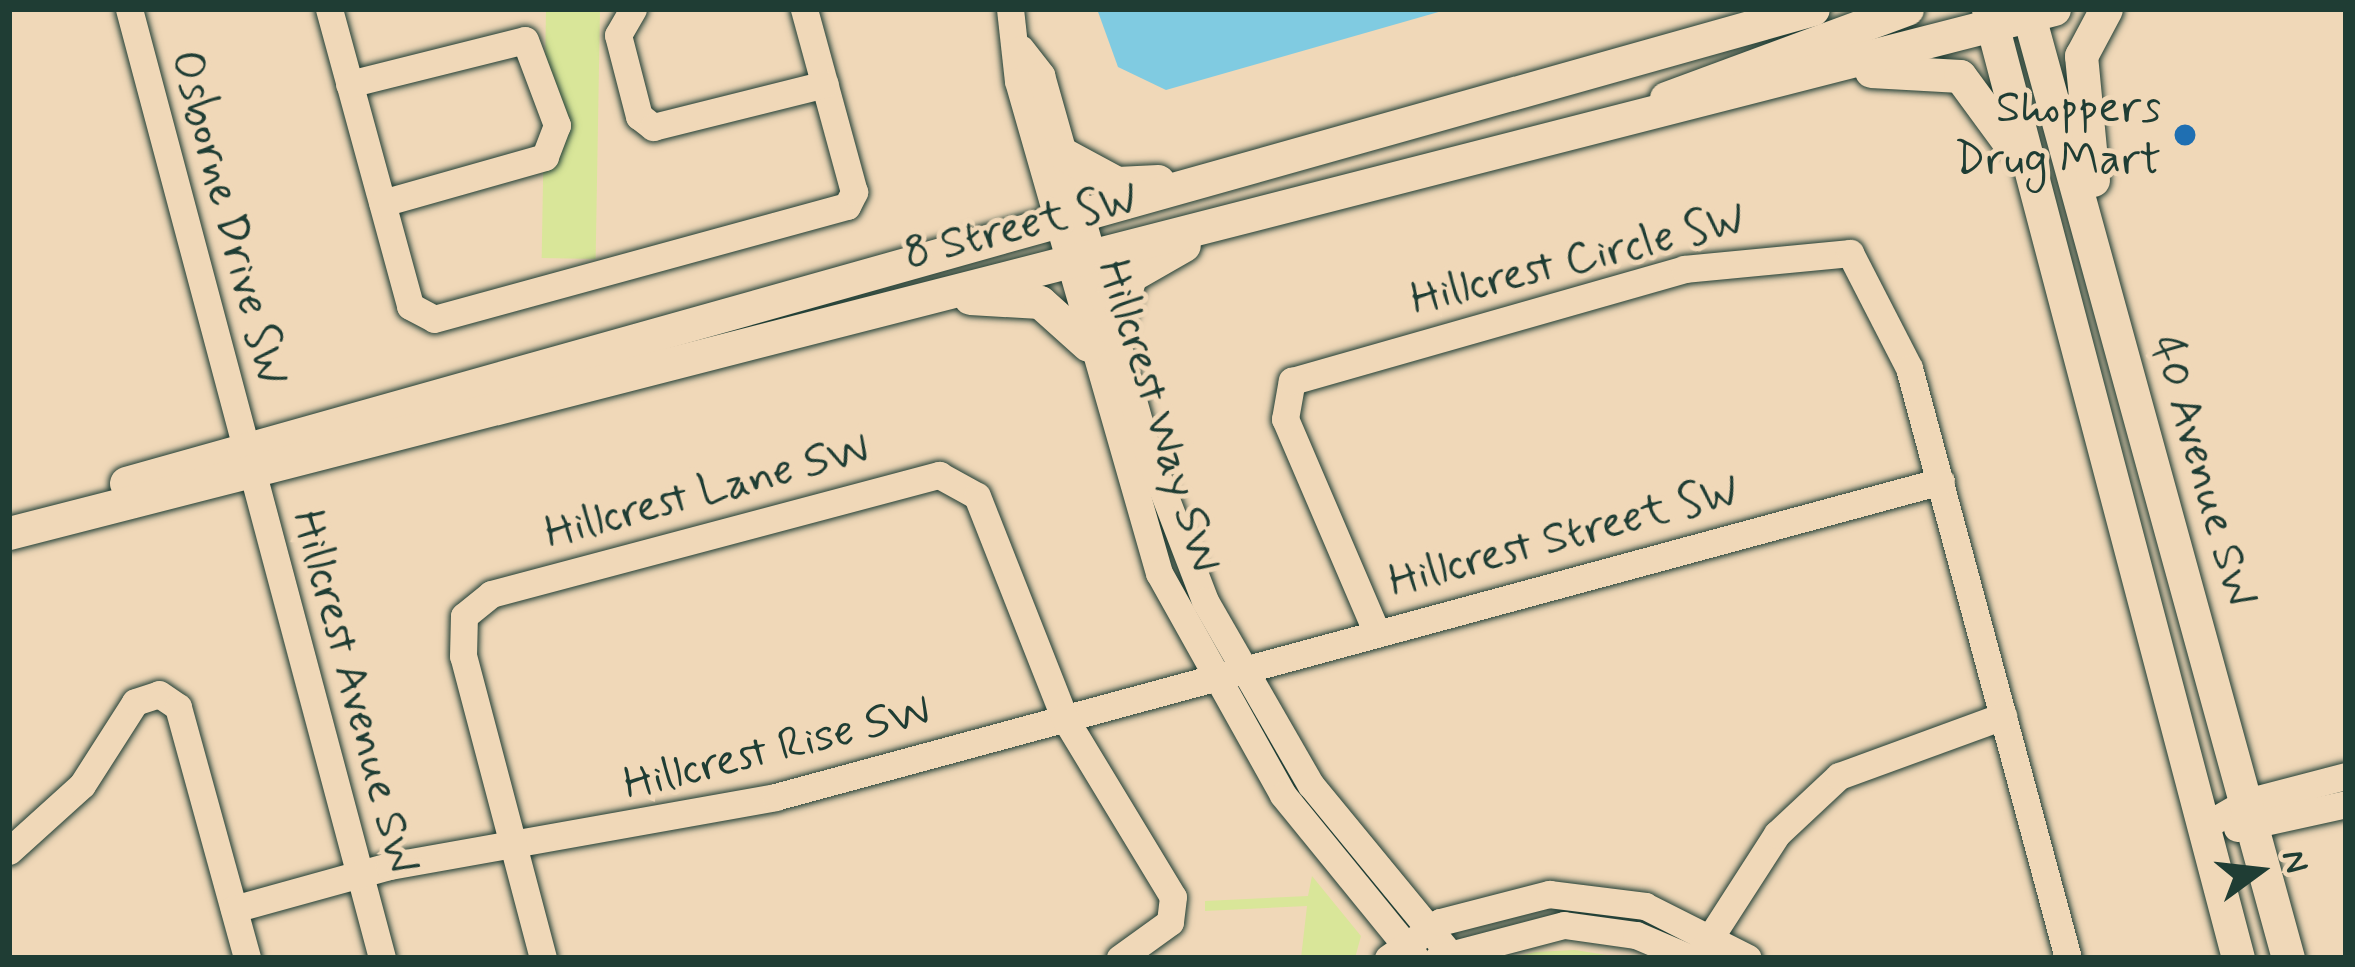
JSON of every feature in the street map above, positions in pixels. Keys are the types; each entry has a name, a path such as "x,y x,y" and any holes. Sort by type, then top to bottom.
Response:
{"main road":[{"name":"8 Street SW","path":"9,533 1069,219 1814,9"},
{"path":"1594,133 1726,69 1906,9"},
{"path":"2106,9 2085,39 2082,111 2151,434"},
{"name":"8 Street SW","path":"9,517 909,302 1079,255 1265,217 1821,72 2014,13"},
{"name":"40 Avenue SW","path":"2014,13 2151,434 2288,958"},
{"name":"40 Avenue SW","path":"2014,13 2047,243 2238,958"},
{"path":"1821,72 1960,76 2001,126 2047,243"},
{"path":"1065,155 1117,183 1231,176"},
{"path":"909,302 1040,302 1101,338 1143,263 1265,217"}],"street":[{"name":"Osborne Drive SW","path":"129,9 249,462"},
{"path":"329,9 410,306 434,319 847,206 854,192 804,9"},
{"path":"634,9 618,35 653,128 825,85"},
{"path":"1010,9 1021,50"},
{"path":"350,84 511,38 534,47 551,103 558,136 545,157 382,203"},
{"name":"Hillcrest Way SW","path":"1021,50 1041,75 1065,155 1069,219"},
{"name":"Hillcrest Way SW","path":"1021,50 1018,81 1069,219 1159,573 1210,678 1283,795 1402,953"},
{"name":"Hillcrest Circle SW","path":"1376,631 1285,418 1292,381 1684,269 1826,250 1858,258 1910,368 2068,958"},
{"name":"Hillcrest Way SW","path":"1101,338 1183,555 1242,669 1311,785 1427,927 1443,955"},
{"name":"Hillcrest Avenue SW","path":"249,462 382,958"},
{"name":"Hillcrest Lane SW","path":"543,958 463,656 459,631 475,603 911,481 958,478 977,496 1064,717 1173,897 1170,922 1120,958"},
{"name":"Hillcrest Street SW","path":"1210,678 1941,481"},
{"name":"Hillcrest Rise SW","path":"234,909 360,874 655,826 1210,678"},
{"path":"9,851 82,785 135,702 159,694 178,707 247,958"},
{"path":"1443,955 1564,925 1636,935 1694,958 1777,834 1840,776 2003,716"},
{"path":"2203,827 2249,815 2346,776"},
{"path":"2249,815 2346,804"},
{"path":"1402,953 1427,927 1516,899 1580,895 1713,933 1748,958"}],"green space":[{"path":"546,9 600,10 596,259 542,258"},
{"path":"1312,876 1361,936 1355,958 1301,958 1307,906 1205,911 1205,901 1308,896"},
{"path":"1575,950 1626,958 1508,958 1535,952"}],"water":[{"path":"1097,9 1449,9 1166,90 1118,67"}],"place":[{"name":"Shoppers Drug Mart","path":"2185,135"}]}
